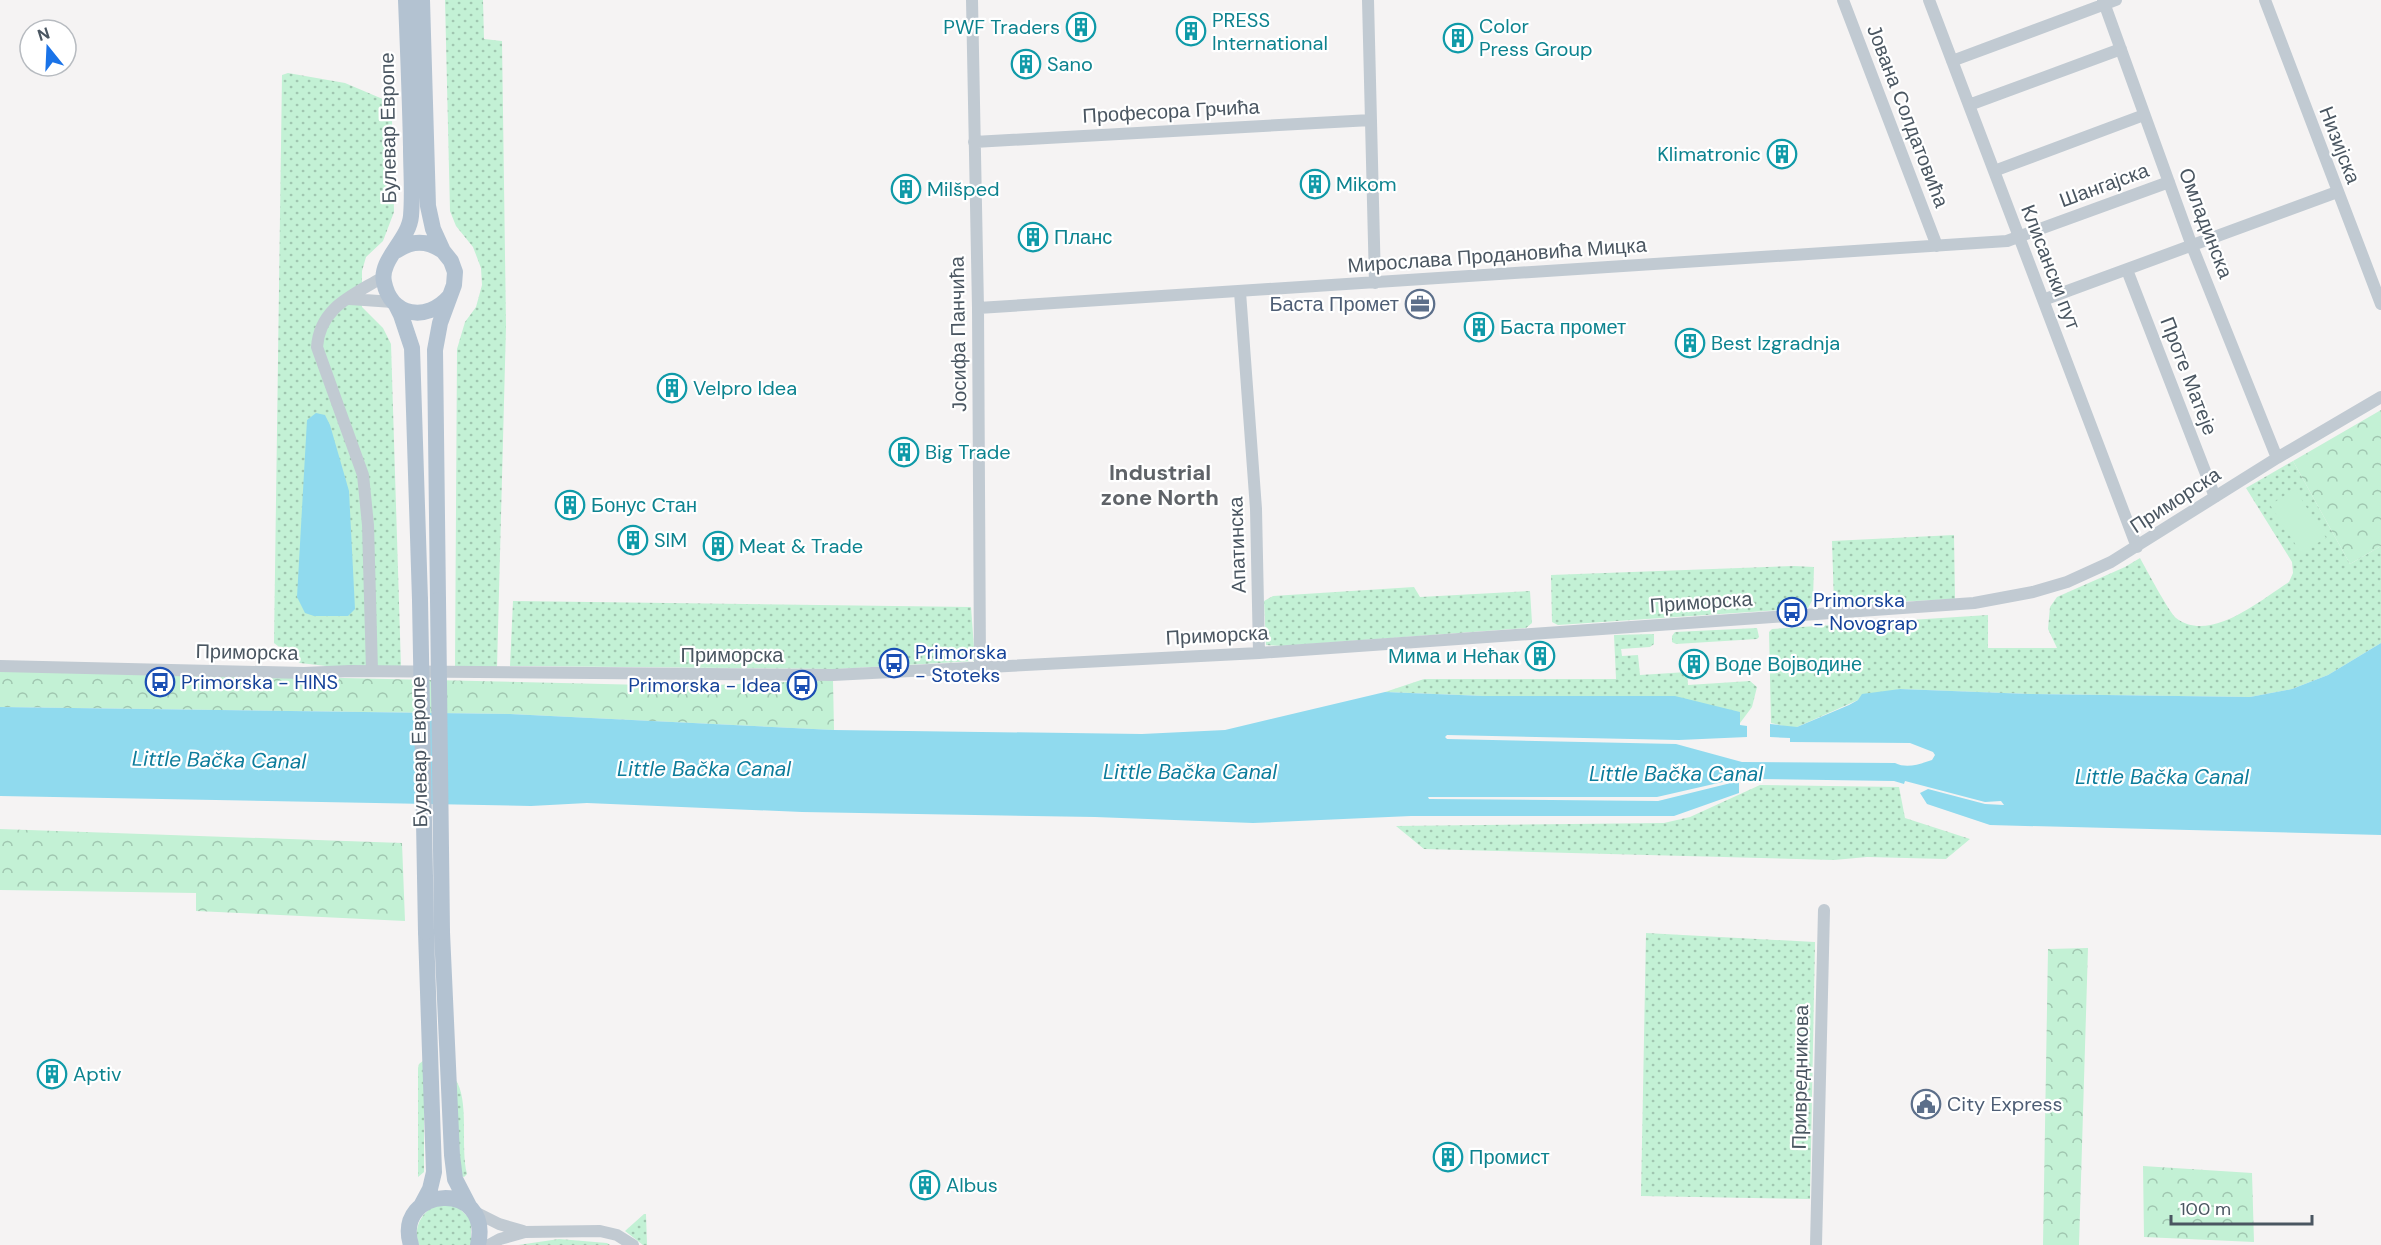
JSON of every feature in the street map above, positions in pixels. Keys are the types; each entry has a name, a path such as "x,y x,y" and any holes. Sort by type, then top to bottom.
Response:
{"main road":[{"name":"Булевар Европе","path":"406,0 412,205 408,229 396,251 388,260 383,277 387,294 402,315 412,348 434,932 455,1179 480,1228 478,1245"},
{"name":"Булевар Европе","path":"411,1245 409,1226 430,1189 434,1172 438,600 435,350 440,323 454,285 455,272 433,229 428,206 422,0"},
{"path":"396,251 415,242 435,245 443,251"},
{"path":"395,304 407,311 425,312 442,305 450,296"},
{"path":"421,1206 440,1197 460,1201 471,1209"}],"street":[{"name":"Јосифа Панчића","path":"972,0 978,308 980,667"},
{"path":"1368,0 1375,284"},
{"name":"Јована Солдатовића","path":"1843,0 1937,246"},
{"name":"Клисански пут","path":"1929,0 2137,547"},
{"name":"Низијска","path":"2265,0 2381,303"},
{"path":"1952,61 2108,1"},
{"name":"Омладинска","path":"2108,1 2121,49 2192,246 2277,458"},
{"path":"1969,105 2121,49"},
{"path":"1994,171 2144,115"},
{"name":"Професора Грчића","path":"974,142 1371,120"},
{"name":"Шангајска","path":"2019,237 2169,182"},
{"path":"2043,300 2337,192"},
{"name":"Мирослава Продановића Мицка","path":"978,308 1375,284 1584,267 1937,246 2007,241 2019,237"},
{"name":"Проте Матеје","path":"2127,270 2215,497"},
{"path":"372,671 368,525 363,475 316,347 323,320 331,310 383,277"},
{"name":"Апатинска","path":"1240,292 1256,509 1259,653"},
{"path":"348,299 370,299 395,304"},
{"name":"Приморска","path":"0,666 304,673 372,671 833,675 1259,653 1997,600 2067,582 2111,562 2277,458 2381,398"},
{"name":"Привредникова","path":"1816,1245 1824,910"},
{"path":"471,1209 500,1224 525,1232"},
{"path":"489,1245 500,1239 525,1232 600,1231 617,1235 633,1245"}],"green space":[{"path":"445,0 483,0 484,39 502,41 506,326 497,668 455,668 457,349 465,322 476,307 482,285 481,268 473,247 456,226 450,211"},
{"path":"288,73 345,83 385,100 392,119 394,212 383,241 366,257 362,271 362,307 383,328 391,344 401,667 326,666 300,663 274,643 282,75"},
{"path":"2381,410 2381,546 2350,564 2293,461"},
{"path":"2293,461 2350,564 2381,546 2381,643 2328,675 2292,689 2250,697 2030,694 1900,689 1858,700 1797,727 1771,723 1769,632 1772,629 1988,615 1988,648 2057,648 2048,629 2050,607 2057,597 2140,558 2176,618 2189,625 2204,626 2219,623 2234,616 2289,582 2293,573 2292,562 2246,488"},
{"path":"2295,489 2326,538 2301,553 2270,505"},
{"path":"1954,535 1955,599 1834,605 1832,541"},
{"path":"1814,567 1813,599 1808,608 1558,625 1552,622 1551,575"},
{"path":"1414,587 1420,597 1530,591 1532,623 1526,628 1282,646 1266,645 1264,601 1273,596"},
{"path":"513,601 971,607 975,661 837,669 510,666"},
{"path":"1757,628 1759,637 1757,639 1676,644 1672,642 1675,632"},
{"path":"1654,634 1654,644 1650,647 1621,649 1622,656 1638,655 1640,675 1687,672 1688,685 1750,681 1757,687 1752,707 1740,723 1740,712 1385,692 1424,679 1616,679 1614,635"},
{"path":"0,670 689,686 833,680 834,730 510,714 0,707"},
{"path":"1760,785 1899,787 1905,818 1970,839 1946,859 1867,857 1834,860 1424,849 1396,826 1664,823 1690,817"},
{"path":"0,829 402,843 405,921 196,911 196,893 0,890"},
{"path":"1646,933 1815,942 1810,1199 1641,1196"},
{"path":"2088,948 2079,1245 2043,1245 2048,949"},
{"path":"424,1060 424,1172 418,1177 418,1068"},
{"path":"455,1079 460,1088 464,1111 464,1151 467,1174 464,1177 461,1176"},
{"path":"2143,1166 2252,1173 2254,1242 2144,1237"},
{"path":"434,1206 457,1206 471,1220 471,1245 419,1245 417,1228 419,1222"},
{"path":"646,1214 647,1245 643,1245 625,1231"},
{"path":"559,1239 607,1243 610,1245 518,1245"}],"water":[{"path":"316,413 325,415 330,425 349,491 355,609 348,616 314,616 305,613 297,597 307,420"},
{"name":"Little Bačka Canal","path":"2381,643 2381,835 1990,825 1927,804 1920,793 1928,789 1985,804 2004,805 2001,801 1985,802 1905,781 1904,784 1894,781 1755,779 1754,781 1741,781 1740,778 1657,797 1428,797 1429,799 1658,801 1739,781 1739,793 1674,816 1411,816 1253,823 1095,817 802,812 587,803 531,806 0,796 0,707 510,714 834,730 1142,734 1225,730 1385,692 1484,696 1675,696 1740,712 1740,725 1747,726 1747,737 1679,740 1447,735 1445,737 1447,739 1676,744 1742,762 1895,763 1909,766 1932,760 1935,755 1933,752 1910,743 1790,742 1790,738 1770,737 1770,724 1797,727 1849,705 1858,700 1862,694 1900,689 2030,694 2250,697 2292,689 2328,675"}],"place":[{"name":"PWF Traders","path":"1081,27"},
{"name":"PRESS International","path":"1191,31"},
{"name":"Color Press Group","path":"1458,38"},
{"name":"Sano","path":"1026,64"},
{"name":"Klimatronic","path":"1782,154"},
{"name":"Mikom","path":"1315,184"},
{"name":"Milšped","path":"906,189"},
{"name":"Планс","path":"1033,237"},
{"name":"Баста Промет","path":"1420,304"},
{"name":"Баста промет","path":"1479,327"},
{"name":"Best Izgradnja","path":"1690,343"},
{"name":"Velpro Idea","path":"672,388"},
{"name":"Big Trade","path":"904,452"},
{"name":"Бонус Стан","path":"570,505"},
{"name":"SIM","path":"633,540"},
{"name":"Meat & Trade","path":"718,546"},
{"name":"Primorska - Novograp","path":"1792,612"},
{"name":"Мима и Нећак","path":"1540,656"},
{"name":"Primorska - Stoteks","path":"894,663"},
{"name":"Воде Војводине","path":"1694,664"},
{"name":"Primorska - HINS","path":"160,682"},
{"name":"Primorska - Idea","path":"802,685"},
{"name":"Aptiv","path":"52,1074"},
{"name":"City Express","path":"1926,1104"},
{"name":"Промист","path":"1448,1157"},
{"name":"Albus","path":"925,1185"}],"district":[{"name":"Industrial zone North","path":"1160,485"}]}
